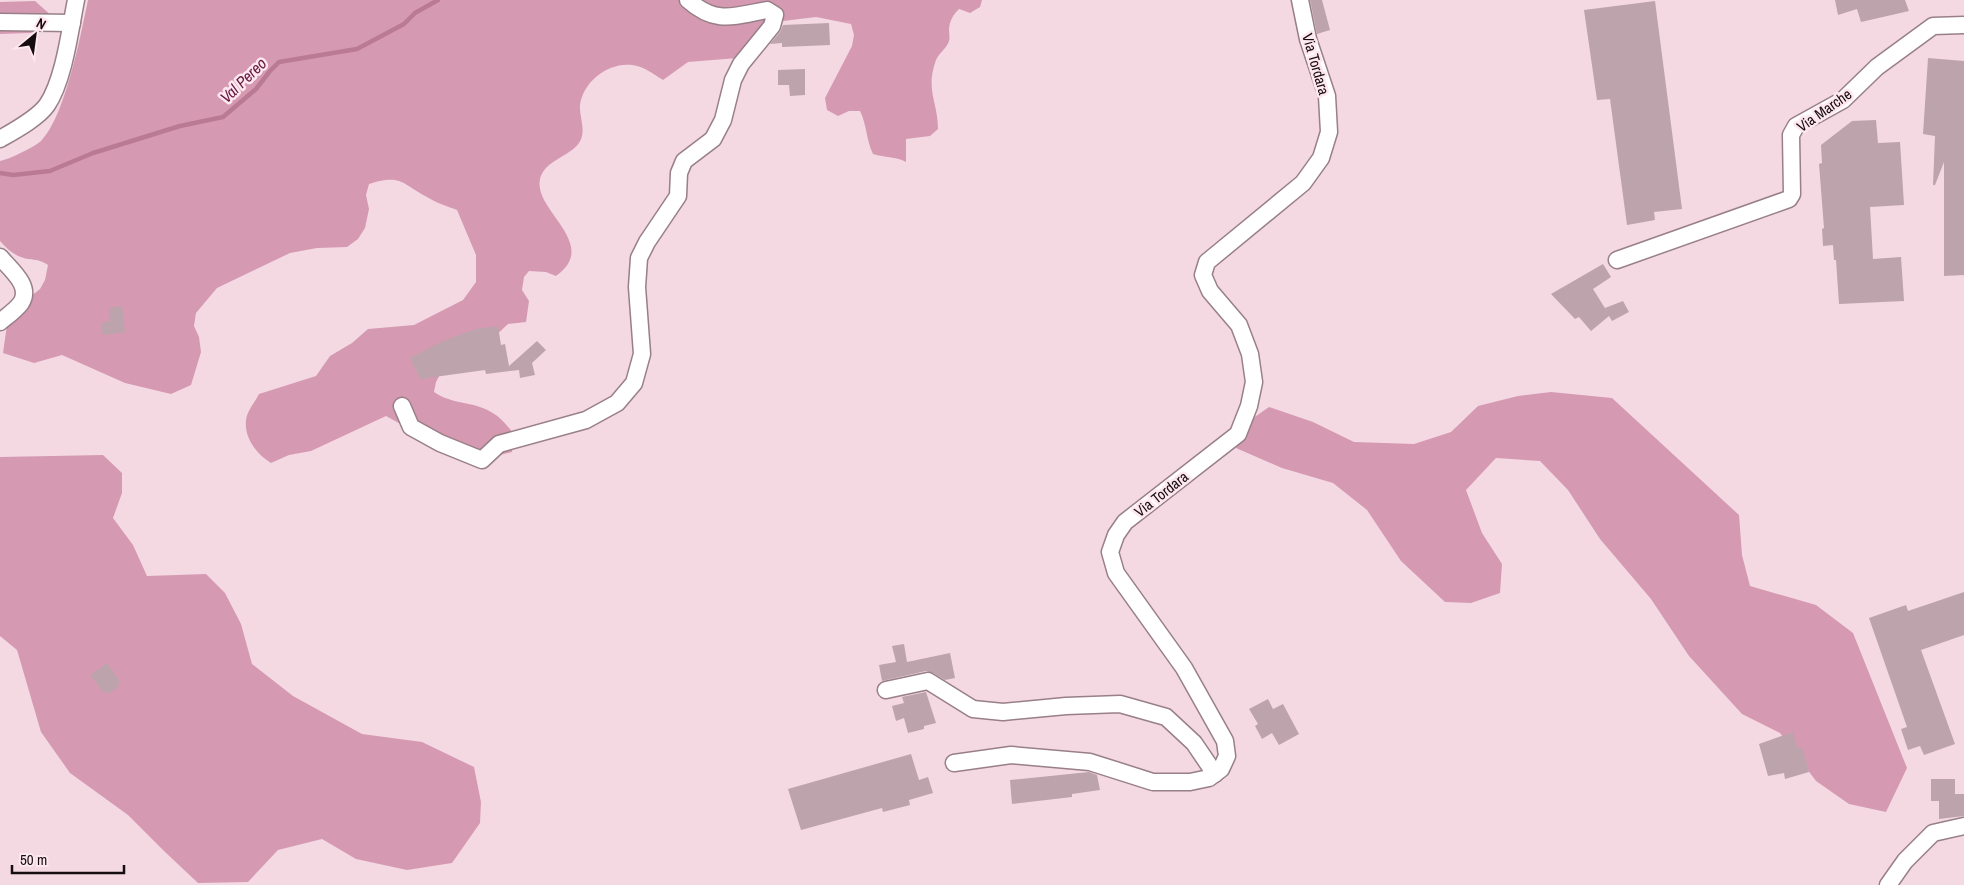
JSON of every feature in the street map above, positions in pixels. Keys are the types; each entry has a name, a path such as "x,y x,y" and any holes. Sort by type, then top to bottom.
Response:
{"street":[{"path":"0,139 21,127 47,106 57,84 76,0"},
{"path":"402,406 411,427 440,443 482,460 499,444 586,420 617,404 634,383 642,354 637,287 639,258 647,242 678,196 679,173 684,161 713,139 723,120 733,80 741,64 772,26 775,15 767,10 727,18 713,17 688,0"},
{"name":"Via Tordara","path":"1215,774 1221,769 1227,756 1225,741 1184,668 1116,573 1110,552 1116,535 1125,522 1238,434 1249,406 1254,382 1250,354 1239,325 1210,291 1203,274 1207,262 1303,183 1321,158 1329,132 1327,96 1308,39 1300,0"},
{"path":"0,22 72,24"},
{"name":"Via Marche","path":"1617,260 1789,199 1792,194 1791,135 1796,126 1843,100 1877,67 1933,26 1964,25"},
{"path":"0,257 22,284 25,292 20,304 0,322"},
{"path":"886,690 928,680 973,709 1003,712 1066,706 1120,704 1166,718 1194,743 1215,774 1209,778 1190,782 1153,782 1090,762 1011,755 954,763"},
{"path":"1888,885 1906,861 1933,832 1964,826"}],"shaded area":[{"path":"88,0 982,0 980,7 970,13 959,9 952,18 949,29 949,41 936,60 933,70 932,88 938,129 930,136 906,139 906,162 873,154 860,111 849,111 838,116 827,110 825,98 852,46 854,35 851,24 816,17 767,23 750,57 688,62 663,80 645,69 632,65 614,67 598,75 591,81 582,97 580,110 582,134 579,143 575,148 547,167 540,179 541,191 546,203 569,240 572,252 568,264 556,276 546,272 529,271 524,277 522,290 529,301 526,322 508,324 492,339 445,365 436,382 434,392 441,396 477,406 495,414 501,419 514,434 512,452 470,462 386,416 311,451 289,455 271,463 252,445 247,433 246,420 248,413 259,394 316,376 330,356 352,343 368,329 414,325 463,300 476,282 476,255 457,210 434,201 406,184 395,180 380,181 369,184 366,195 369,209 365,228 358,239 347,247 317,248 290,253 217,288 196,313 194,326 199,337 201,352 191,385 171,394 125,383 62,355 34,363 3,353 7,325 24,302 40,289 45,280 48,265 41,261 16,255 0,241 0,161 38,144 50,129 65,95"},
{"path":"35,1 62,25 30,33 0,34 0,2"},
{"path":"1551,392 1612,398 1739,515 1742,555 1750,586 1816,605 1853,633 1907,768 1886,812 1849,804 1816,781 1780,733 1742,714 1689,656 1651,599 1600,539 1568,490 1540,461 1496,458 1466,490 1482,533 1502,564 1500,593 1471,603 1445,602 1401,561 1367,510 1333,483 1282,468 1236,448 1249,421 1269,407 1313,422 1354,442 1414,444 1451,432 1478,406 1518,396"},
{"path":"103,455 122,473 122,493 113,518 133,545 147,576 206,574 225,593 241,624 252,664 293,696 362,734 422,742 474,767 481,802 480,823 452,863 407,870 356,859 322,839 278,850 248,882 198,883 128,815 70,773 41,732 17,650 0,636 0,457"}],"building":[{"path":"1310,0 1322,0 1330,30 1317,34"},
{"path":"1835,0 1905,0 1909,11 1861,22 1857,9 1838,15"},
{"path":"1655,1 1682,209 1654,212 1655,220 1627,225 1610,99 1597,100 1584,10"},
{"path":"829,23 830,45 782,47 782,43 770,44 783,25"},
{"path":"1928,58 1964,61 1964,275 1944,276 1944,162 1935,185 1933,185 1935,136 1923,134"},
{"path":"805,69 805,95 790,96 789,85 778,85 778,70"},
{"path":"1876,120 1878,143 1900,142 1904,205 1870,207 1873,259 1901,257 1904,301 1839,304 1833,245 1823,246 1822,229 1824,228 1819,164 1822,163 1821,145 1852,121"},
{"path":"1603,264 1611,277 1593,289 1608,313 1605,308 1623,301 1629,312 1612,321 1609,316 1591,331 1579,317 1575,319 1551,294"},
{"path":"122,306 125,332 103,335 101,323 110,321 109,308"},
{"path":"498,326 501,345 505,344 509,366 537,341 546,350 532,363 535,375 520,378 519,370 486,374 485,370 420,379 410,358 439,343 475,329"},
{"path":"1964,592 1964,635 1921,650 1955,744 1924,755 1920,746 1908,750 1901,729 1907,727 1869,618 1906,605 1908,611"},
{"path":"904,644 907,662 950,653 955,678 945,680 926,671 882,681 879,665 896,662 892,646"},
{"path":"107,663 119,680 118,687 109,693 103,692 90,675"},
{"path":"926,692 936,723 924,726 924,729 908,733 904,718 896,721 892,706 904,703 902,697"},
{"path":"1268,699 1273,709 1283,704 1299,734 1279,745 1272,733 1262,739 1255,726 1258,724 1249,709"},
{"path":"1793,732 1797,748 1802,747 1809,772 1785,779 1784,773 1768,776 1759,744"},
{"path":"911,754 919,780 928,777 933,793 909,800 910,805 883,812 882,808 801,830 788,789"},
{"path":"1089,772 1097,775 1100,790 1072,794 1072,797 1012,804 1010,780"},
{"path":"1931,779 1955,779 1955,794 1964,794 1964,816 1939,819 1939,801 1931,801"}],"waterway":[{"name":"Val Pereo","path":"0,173 13,175 50,171 93,153 180,126 223,117 256,89 279,62 357,49 404,24 415,13 438,0"}]}
